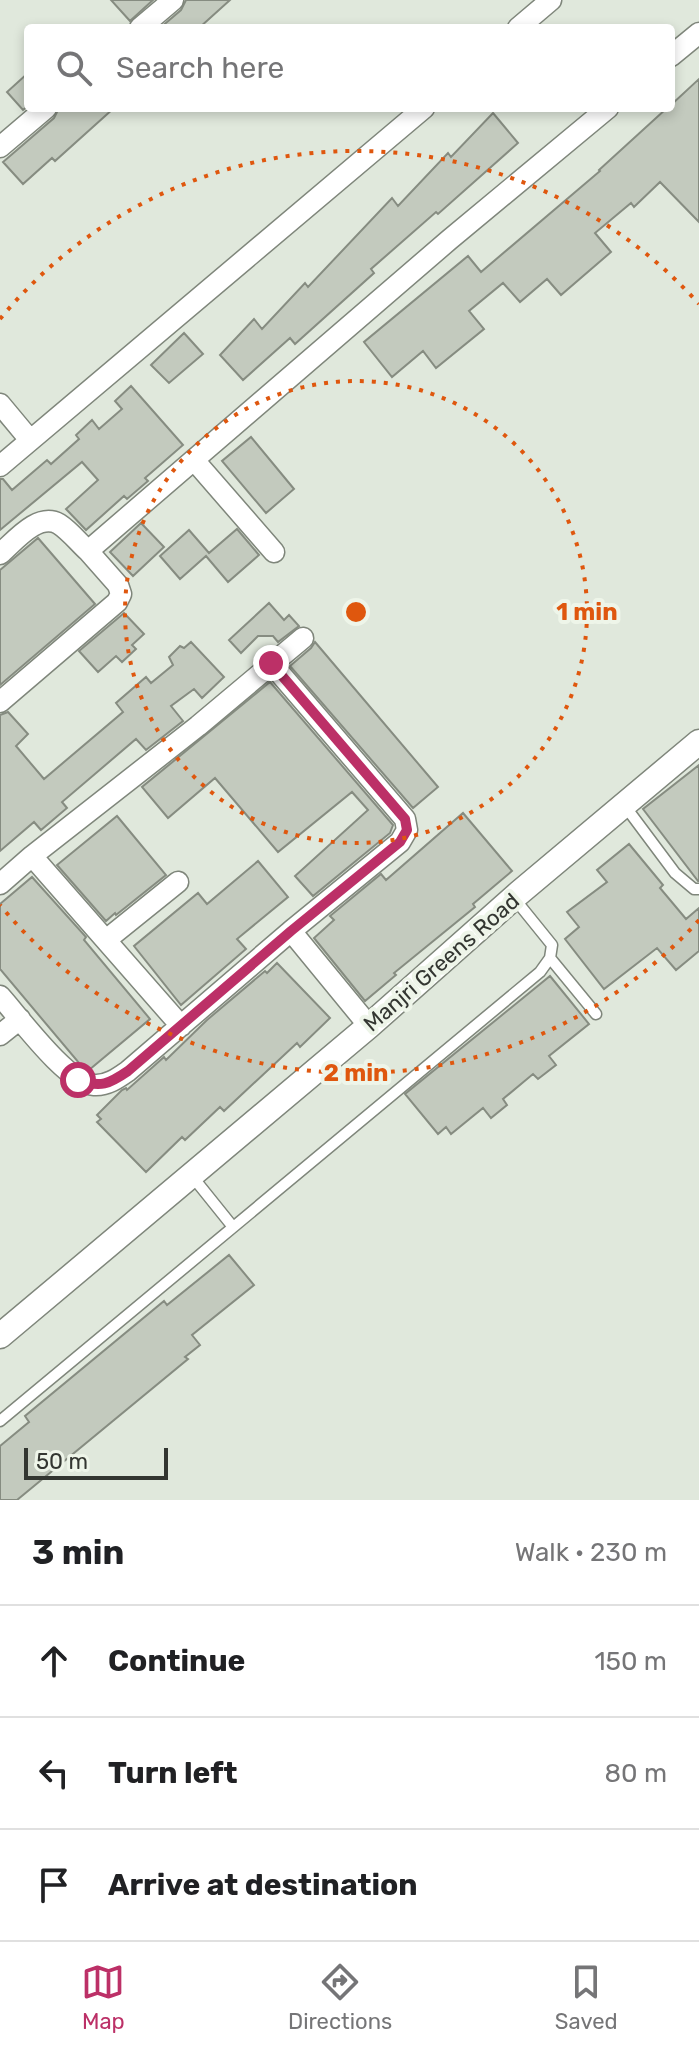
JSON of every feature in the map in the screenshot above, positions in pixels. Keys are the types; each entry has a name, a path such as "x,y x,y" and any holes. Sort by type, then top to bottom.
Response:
{"street":[{"path":"145,24 173,0"},
{"path":"523,24 551,0"},
{"path":"675,53 699,33"},
{"path":"0,147 41,112"},
{"path":"0,466 419,112"},
{"path":"88,551 449,240 603,112"},
{"path":"0,404 30,440"},
{"path":"194,460 274,552"},
{"path":"0,554 38,522 49,520 60,525 88,551 118,585 121,594 117,602 0,702"},
{"path":"0,884 303,638"},
{"path":"0,996 60,1065 78,1080 93,1085 110,1083 400,842 407,830 405,819 271,663"},
{"name":"Manjri Greens Road","path":"0,1336 369,1026 514,898 699,742"},
{"path":"32,856 181,1026"},
{"path":"106,940 178,882"},
{"path":"291,931 369,1026"},
{"path":"0,1035 20,1019"}],"lane":[{"path":"625,806 675,873 694,889 699,889"},
{"path":"0,1421 540,972 550,958 552,945 514,898"},
{"path":"550,958 596,1014"},
{"path":"191,1175 233,1227"}],"building":[{"path":"111,0 153,0 130,21"},
{"path":"186,0 230,0 203,24 165,24 181,10"},
{"path":"24,77 24,109 23,110 7,92"},
{"path":"699,79 699,222 660,182 634,207 631,203 595,233 611,252 561,295 547,279 520,302 503,283 469,311 484,329 436,368 423,351 392,377 364,342 468,256 481,272 600,171 663,112 675,112 675,101"},
{"path":"57,112 110,112 55,161 52,158 23,184 3,162"},
{"path":"493,113 518,143 371,269 374,273 295,344 290,338 243,380 220,355 254,319 262,329 305,283 308,287 392,198 398,206 448,153 451,157"},
{"path":"184,333 203,354 169,383 151,365"},
{"path":"131,386 183,445 145,478 148,481 127,499 124,496 86,530 66,509 98,480 82,462 0,530 0,479 12,490 47,460 51,464 79,439 76,435 92,420 99,429 122,409 115,401"},
{"path":"251,437 294,489 266,513 222,461"},
{"path":"141,523 164,547 133,576 110,552"},
{"path":"237,529 259,555 228,582 206,556 180,579 160,556 189,530 209,553"},
{"path":"38,538 95,604 0,685 0,570"},
{"path":"269,603 284,620 289,615 299,626 278,642 273,636 258,636 241,653 229,640"},
{"path":"124,613 144,634 132,645 136,649 122,662 116,656 98,672 79,651"},
{"path":"191,642 224,677 202,698 194,689 171,706 183,721 146,750 136,739 62,802 67,808 41,830 34,822 0,851 0,715 8,712 28,734 16,746 44,779 123,712 116,703 146,677 151,683 173,665 169,657 180,646 184,648"},
{"path":"315,642 438,787 413,808 290,666"},
{"path":"270,682 393,825 390,833 313,896 295,876 368,810 352,792 278,852 215,778 168,818 142,787"},
{"path":"699,765 699,881 698,881 643,809"},
{"path":"463,813 512,871 473,904 475,907 394,973 396,975 365,1001 314,938 334,920 330,916 381,874 386,880"},
{"path":"117,816 166,875 106,921 57,865"},
{"path":"629,844 686,919 699,908 699,951 676,970 657,948 604,989 565,939 579,927 567,912 607,882 597,870"},
{"path":"258,861 288,897 237,939 246,949 181,1005 134,946 198,893 207,904"},
{"path":"32,877 86,937 84,940 150,1019 89,1070 79,1063 0,969 0,904"},
{"path":"277,963 330,1018 300,1047 297,1043 224,1111 220,1107 185,1140 182,1137 146,1172 97,1122 101,1119 97,1115 122,1090 127,1090 164,1057 166,1060 207,1020"},
{"path":"550,976 589,1024 549,1056 556,1065 538,1079 533,1074 503,1099 507,1105 491,1118 483,1108 451,1134 446,1127 438,1134 405,1094"},
{"path":"229,1255 254,1285 192,1335 200,1345 185,1357 188,1359 17,1500 0,1500 0,1446 29,1422 25,1416 164,1301 167,1305"}],"route":[{"path":"78,1080 93,1085 110,1083 128,1071 400,842 407,830 405,819 271,663"}]}
